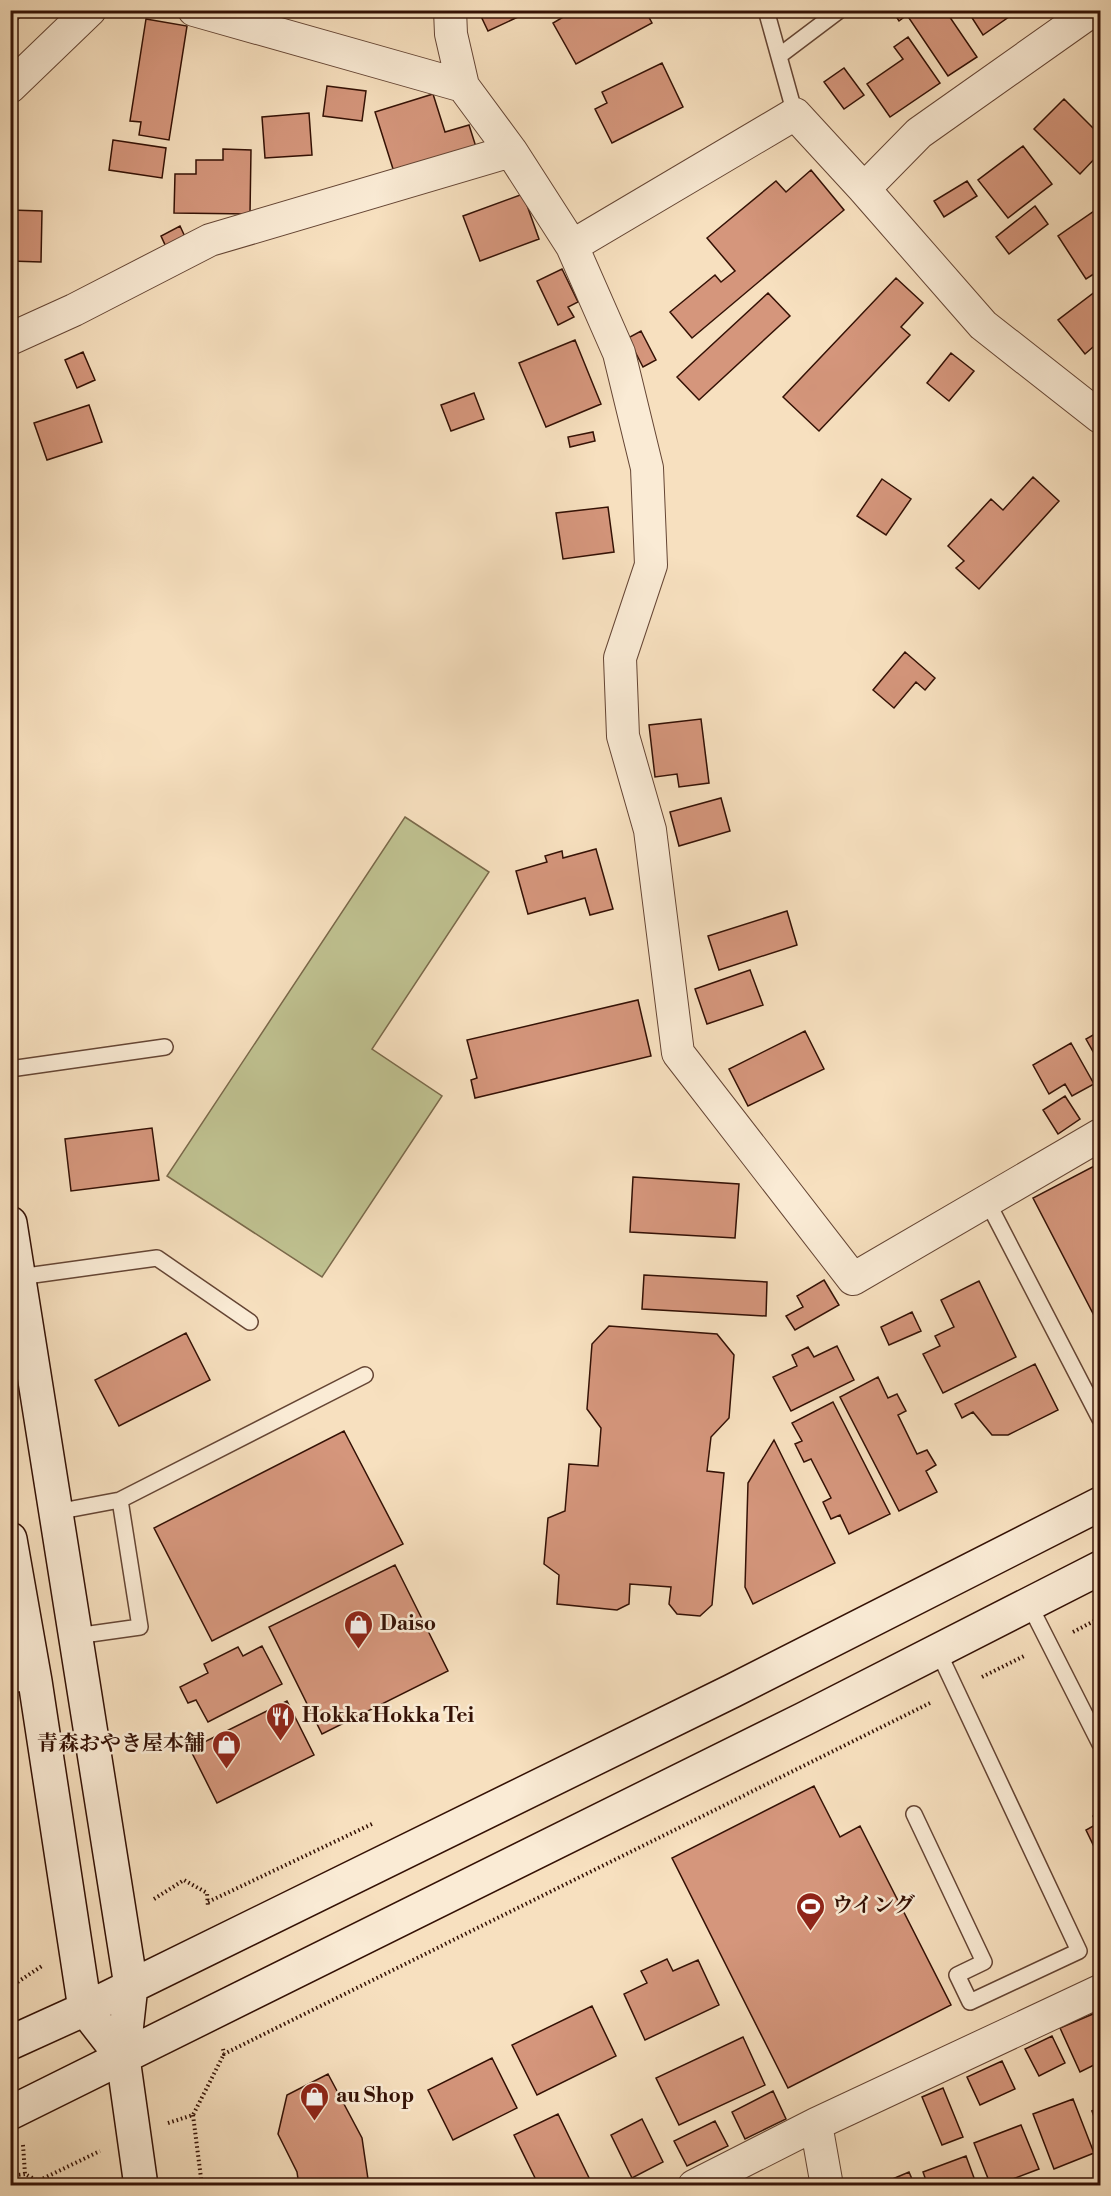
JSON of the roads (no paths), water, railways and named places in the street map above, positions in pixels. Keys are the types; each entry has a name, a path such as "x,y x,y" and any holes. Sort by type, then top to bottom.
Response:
{"street":[{"path":"10,87 90,10"},
{"path":"194,10 463,86"},
{"path":"450,10 452,34 463,86 511,150 572,246 619,353 646,468 651,565 620,658 623,736 650,830 678,1053 853,1279 1101,1135"},
{"path":"864,189 919,133 1093,10"},
{"path":"572,246 795,114 983,325 1101,417"},
{"path":"10,339 74,310 210,240 511,150"},
{"path":"10,1223 131,1986 123,2058 141,2186"},
{"path":"10,2043 86,2009 732,1691 1101,1504"},
{"path":"10,1539 23,1683 86,2009 123,2058"},
{"path":"10,2113 804,1719 1101,1568"},
{"path":"694,2186 816,2124 1101,1991"},
{"path":"816,2124 827,2186"}],"lane":[{"path":"766,10 795,114"},
{"path":"779,56 840,10"},
{"path":"10,1068 165,1047"},
{"path":"987,1201 1101,1419"},
{"path":"19,1276 157,1258 250,1322"},
{"path":"56,1512 120,1500 365,1375"},
{"path":"76,1636 140,1627 120,1500"},
{"path":"1029,1604 1101,1744"},
{"path":"914,1814 984,1962 957,1975 970,2002 1079,1951 937,1650"}],"place":[{"name":"Daiso","path":"359,1650"},
{"name":"Hokka Hokka Tei","path":"281,1742"},
{"name":"青森おやき屋本舗","path":"226,1770"},
{"name":"ウイング","path":"811,1932"},
{"name":"au Shop","path":"315,2122"}]}
